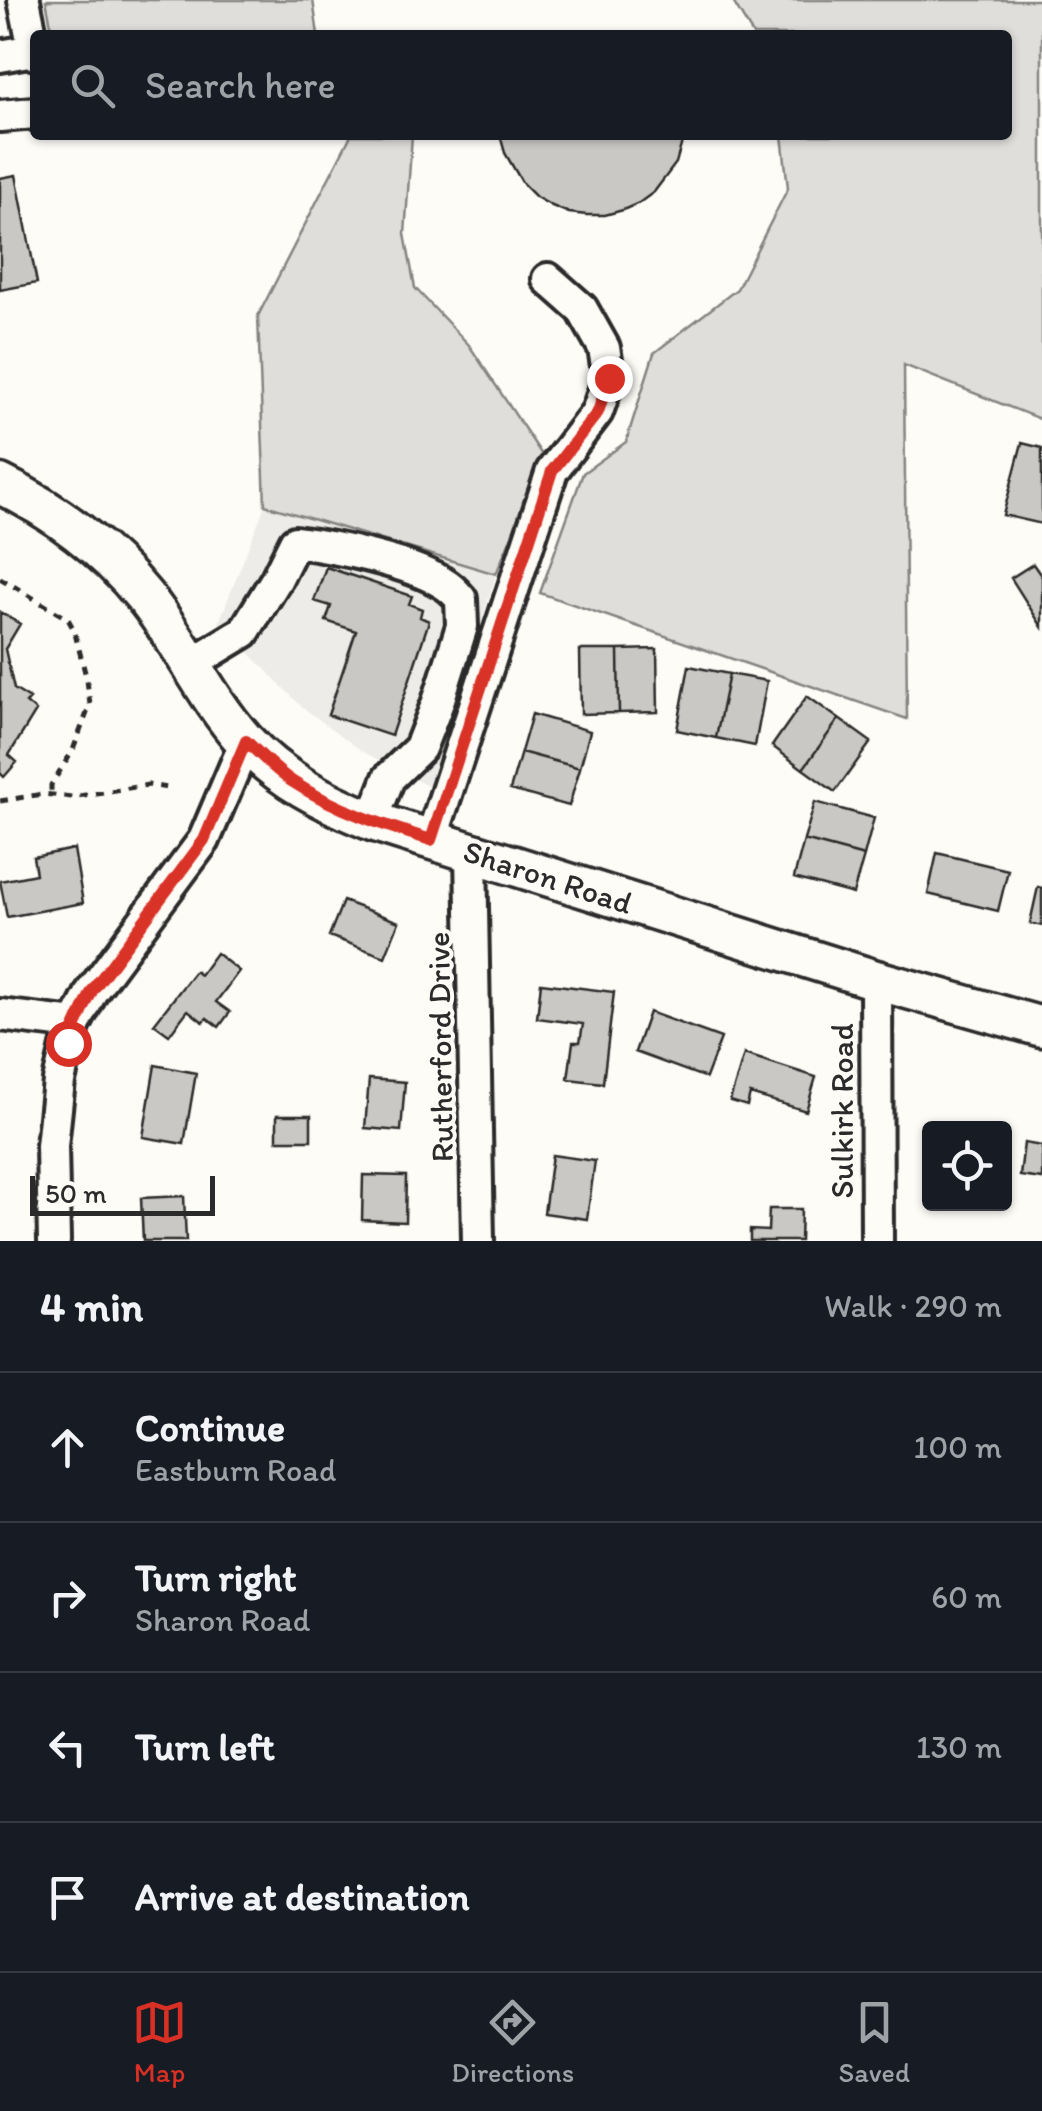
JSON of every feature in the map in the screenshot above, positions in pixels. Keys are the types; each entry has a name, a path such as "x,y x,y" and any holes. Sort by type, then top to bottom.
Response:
{"main road":[{"name":"Sharon Road","path":"0,484 55,516 101,552 145,597 214,702 246,741 292,782 331,804 372,821 876,980 1042,1027"}],"street":[{"path":"24,0 30,30"},
{"path":"0,56 30,53"},
{"path":"0,116 30,113"},
{"path":"431,840 552,471 598,412 609,378 604,348 582,309 548,278"},
{"path":"190,664 244,632 295,542 417,569 446,584 461,599 462,626 420,748 389,778 372,821"},
{"path":"54,1241 52,1146 59,1081 75,1024 92,991 204,840 246,741"},
{"name":"Rutherford Drive","path":"472,853 478,1241"},
{"name":"Sulkirk Road","path":"876,980 878,1241"},
{"path":"0,1015 75,1024"}],"path":[{"path":"0,578 68,619 87,680 90,705 73,750 50,785 51,795"},
{"path":"0,801 43,794 72,798 148,785 174,789"}],"shaded area":[{"path":"46,0 313,0 317,30 52,30"},
{"path":"732,0 1042,0 1042,420 904,365 907,719 540,593 583,473 626,442 654,353 737,289 788,188 783,140 1012,140 1012,30 750,30"},
{"path":"348,140 412,140 405,234 415,288 469,345 544,458 496,574 265,505 258,316"},
{"path":"265,505 496,574 431,788 362,751 302,707 219,622"}],"building":[{"path":"501,140 683,140 676,163 654,192 639,203 605,215 569,213 536,197 523,184"},
{"path":"16,175 37,283 0,290 0,178"},
{"path":"1022,443 1042,448 1042,524 1003,515"},
{"path":"1033,564 1042,577 1042,627 1011,578"},
{"path":"326,567 412,596 409,604 422,609 420,617 429,621 391,736 328,715 356,631 326,621 331,606 314,601"},
{"path":"0,612 20,624 5,649 14,689 30,699 26,703 36,711 9,755 17,762 4,777 0,773"},
{"path":"657,649 658,712 619,713 618,650"},
{"path":"580,650 618,650 619,713 581,714"},
{"path":"689,666 729,674 716,738 677,730"},
{"path":"729,674 767,681 755,746 716,738"},
{"path":"807,696 839,719 803,769 772,746"},
{"path":"532,714 590,731 580,768 521,752"},
{"path":"839,719 871,742 835,792 803,769"},
{"path":"521,752 580,768 569,806 510,790"},
{"path":"815,802 874,818 864,856 804,840"},
{"path":"804,840 864,856 853,894 794,878"},
{"path":"74,849 83,903 7,917 0,881 36,874 33,857"},
{"path":"937,853 1008,870 998,911 928,894"},
{"path":"1038,887 1042,888 1042,926 1030,923"},
{"path":"343,901 399,922 385,957 329,936"},
{"path":"216,953 239,971 216,1002 230,1012 219,1027 207,1018 203,1022 188,1010 169,1035 154,1024 195,971 200,975"},
{"path":"541,983 614,992 603,1083 568,1079 573,1042 580,1042 583,1024 537,1018"},
{"path":"649,1012 721,1038 706,1078 635,1052"},
{"path":"744,1054 816,1077 806,1111 750,1094 747,1106 730,1101"},
{"path":"155,1065 196,1073 184,1144 143,1137"},
{"path":"369,1079 405,1082 401,1131 365,1128"},
{"path":"277,1115 311,1115 311,1140 277,1140"},
{"path":"1024,1143 1042,1146 1042,1179 1020,1176"},
{"path":"552,1155 595,1161 587,1219 544,1213"},
{"path":"363,1175 406,1176 405,1222 362,1220"},
{"path":"184,1196 186,1241 143,1241 141,1198"},
{"path":"769,1209 801,1209 800,1241 750,1241 750,1230 768,1231"}],"route":[{"path":"68,1043 92,991 204,840 246,741 292,782 331,804 431,840 552,471 598,412 609,378"}]}
